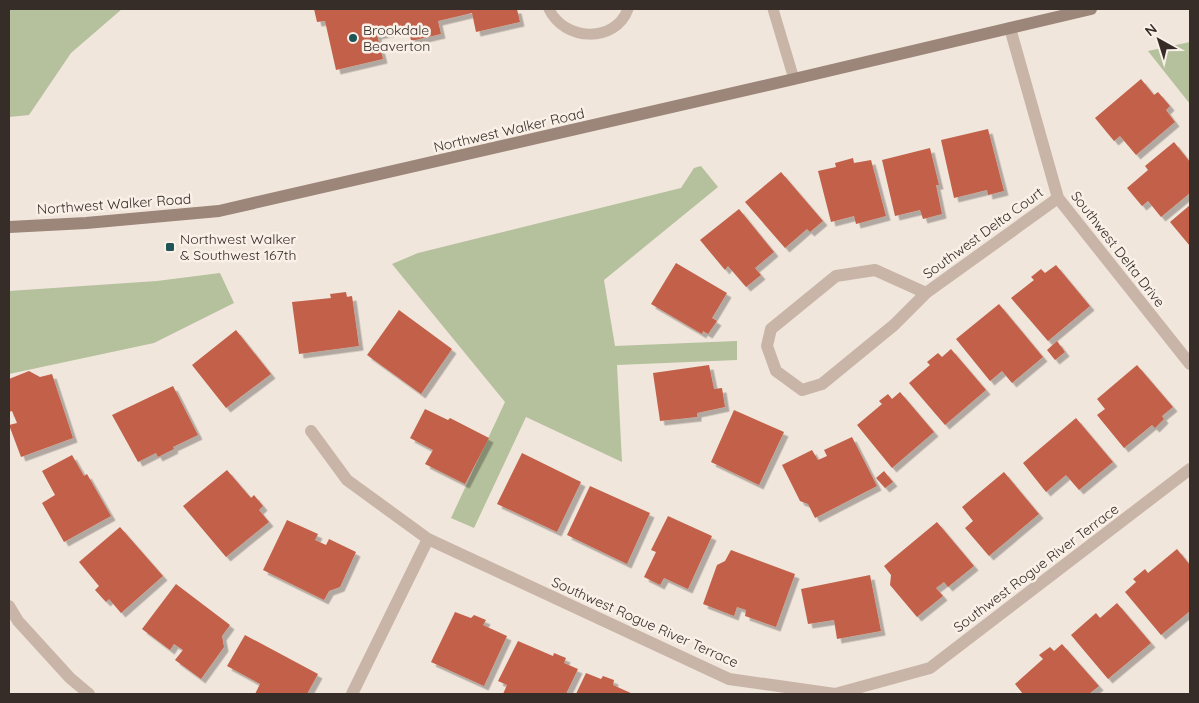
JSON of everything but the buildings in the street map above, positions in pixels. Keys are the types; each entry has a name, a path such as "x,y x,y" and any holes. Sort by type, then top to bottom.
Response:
{"main road":[{"name":"Northwest Walker Road","path":"9,227 86,223 220,211 1091,9"}],"street":[{"name":"Southwest Delta Drive","path":"1010,28 1058,198 1190,364"},
{"name":"Southwest Delta Court","path":"926,293 875,270 836,276 770,329 767,346 776,371 802,390 822,384 894,325 926,293 1058,198"},
{"name":"Southwest Rogue River Terrace","path":"311,431 348,480 428,539 729,679 835,694 930,668 1190,469"},
{"path":"352,694 428,539"},
{"path":"9,606 18,621 70,678 89,694"}],"lane":[{"path":"549,9 563,26 576,33 590,35 604,32 617,25 628,9"},
{"path":"773,9 794,79"}],"green space":[{"path":"9,9 122,9 71,53 29,115 9,117"},
{"path":"1190,42 1190,104 1148,51"},
{"path":"701,166 718,187 604,280 615,346 737,341 737,360 617,365 622,462 526,417 474,528 451,518 505,402 392,264 418,253 681,188 694,168"},
{"path":"220,273 234,303 154,343 9,374 9,291 157,281"}],"place":[{"name":"Brookdale Beaverton","path":"353,38"},
{"name":"Northwest Walker & Southwest 167th","path":"170,247"}]}
